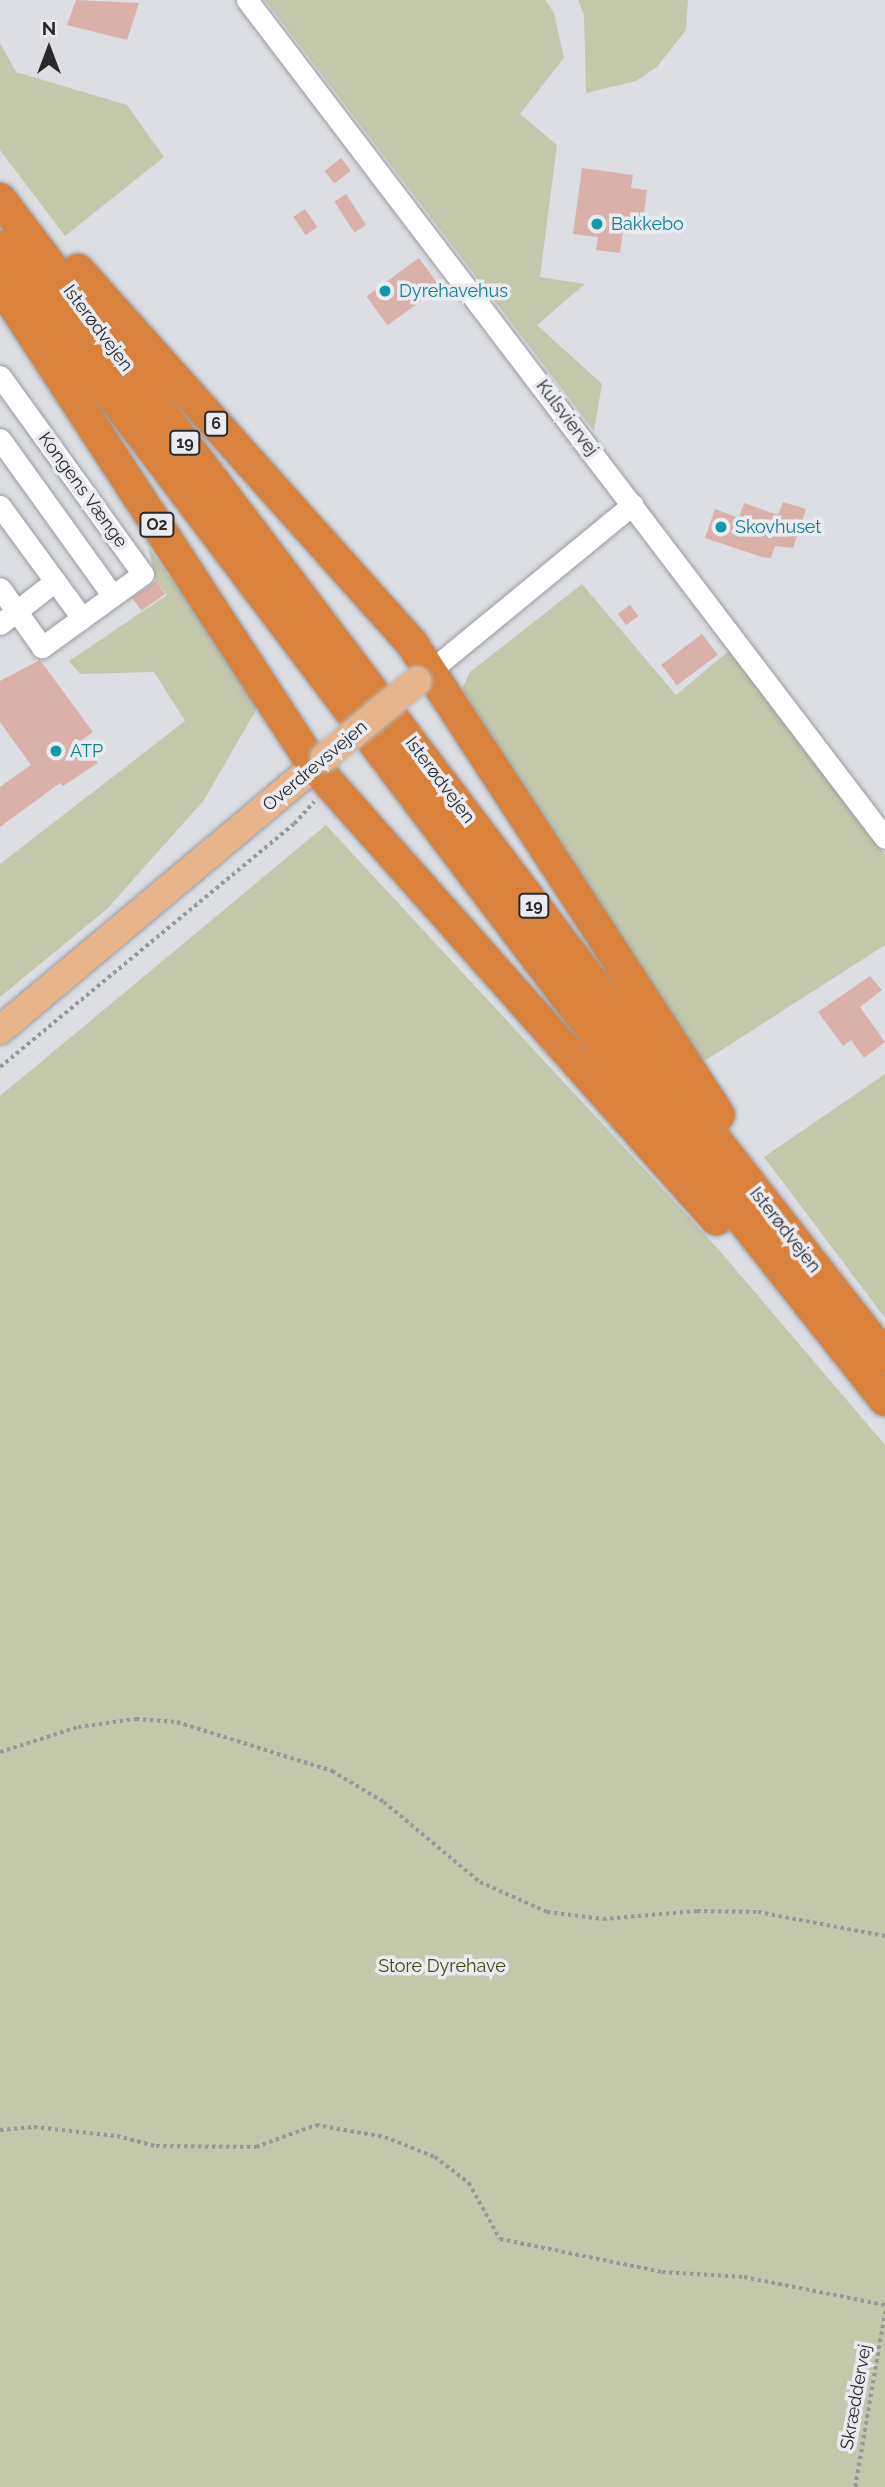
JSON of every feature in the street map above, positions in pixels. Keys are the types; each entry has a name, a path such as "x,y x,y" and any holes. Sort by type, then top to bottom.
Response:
{"highway":[{"name":"6","path":"0,178 91,286 403,632 424,676"},
{"name":"Isterødvejen","path":"0,199 746,1181 885,1357"},
{"name":"Isterødvejen","path":"0,247 568,999 885,1400"},
{"name":"O2","path":"0,284 322,769"},
{"path":"424,676 726,1127 746,1181"},
{"path":"322,769 731,1236 790,1283"}],"main road":[{"name":"Overdrevsvejen","path":"0,1030 322,769 424,676"}],"street":[{"name":"Kulsviervej","path":"247,0 885,838"},
{"name":"Kongens Vænge","path":"0,376 144,574 42,647 8,618"},
{"path":"0,439 113,596"},
{"name":"Overdrevsvejen","path":"424,676 633,504"},
{"path":"0,506 82,618"},
{"path":"0,588 8,618 55,581"}],"path":[{"path":"0,1067 294,824 322,769"},
{"path":"0,1752 78,1727 136,1719 177,1722 332,1771 384,1802 480,1882 547,1912 603,1919 758,1912 885,1936"},
{"path":"0,2130 34,2127 117,2136 156,2146 256,2147 316,2125 385,2137 435,2157 469,2183 500,2239 662,2272 744,2277 885,2305"},
{"name":"Skræddervej","path":"855,2487 885,2312"}],"green space":[{"path":"265,0 545,0 554,13 564,58 520,114 557,145 540,277 585,284 537,325 602,384 594,431"},
{"path":"578,0 688,0 686,30 657,67 636,81 586,93 584,15"},
{"path":"0,43 16,72 127,105 164,157 65,236 0,150"},
{"path":"148,547 260,703 204,800 107,909 0,997 0,864 185,721 154,672 80,674 69,661 167,595 156,581"},
{"path":"582,584 676,695 729,651 885,855 885,945 698,1065 462,689 470,672"},
{"name":"Store Dyrehave","path":"326,825 719,1250 885,1445 885,2487 0,2487 0,1096"},
{"path":"885,1074 885,1318 764,1157"}],"building":[{"path":"76,0 139,3 127,40 67,25"},
{"path":"341,158 351,171 334,184 324,171"},
{"path":"582,168 633,175 631,188 647,190 643,221 625,218 620,253 596,250 598,237 573,234"},
{"path":"346,194 366,225 354,233 334,202"},
{"path":"305,209 317,227 306,235 293,217"},
{"name":"Dyrehavehus","path":"419,258 440,287 388,325 366,296"},
{"path":"783,502 806,509 793,548 775,546 771,558 762,557 705,538 715,509 739,518 744,503 778,515"},
{"path":"156,581 165,594 141,611 132,598"},
{"path":"630,605 638,616 626,625 618,614"},
{"path":"702,634 718,655 677,685 661,665"},
{"name":"ATP","path":"40,660 93,732 82,740 98,763 63,786 60,783 0,827 0,787 31,765 0,722 0,681"},
{"path":"870,976 882,990 860,1007 885,1042 864,1058 851,1040 843,1046 818,1012"}],"place":[{"name":"Bakkebo","path":"597,224"},
{"name":"Dyrehavehus","path":"385,291"},
{"name":"Skovhuset","path":"721,527"},
{"name":"ATP","path":"56,751"}]}
